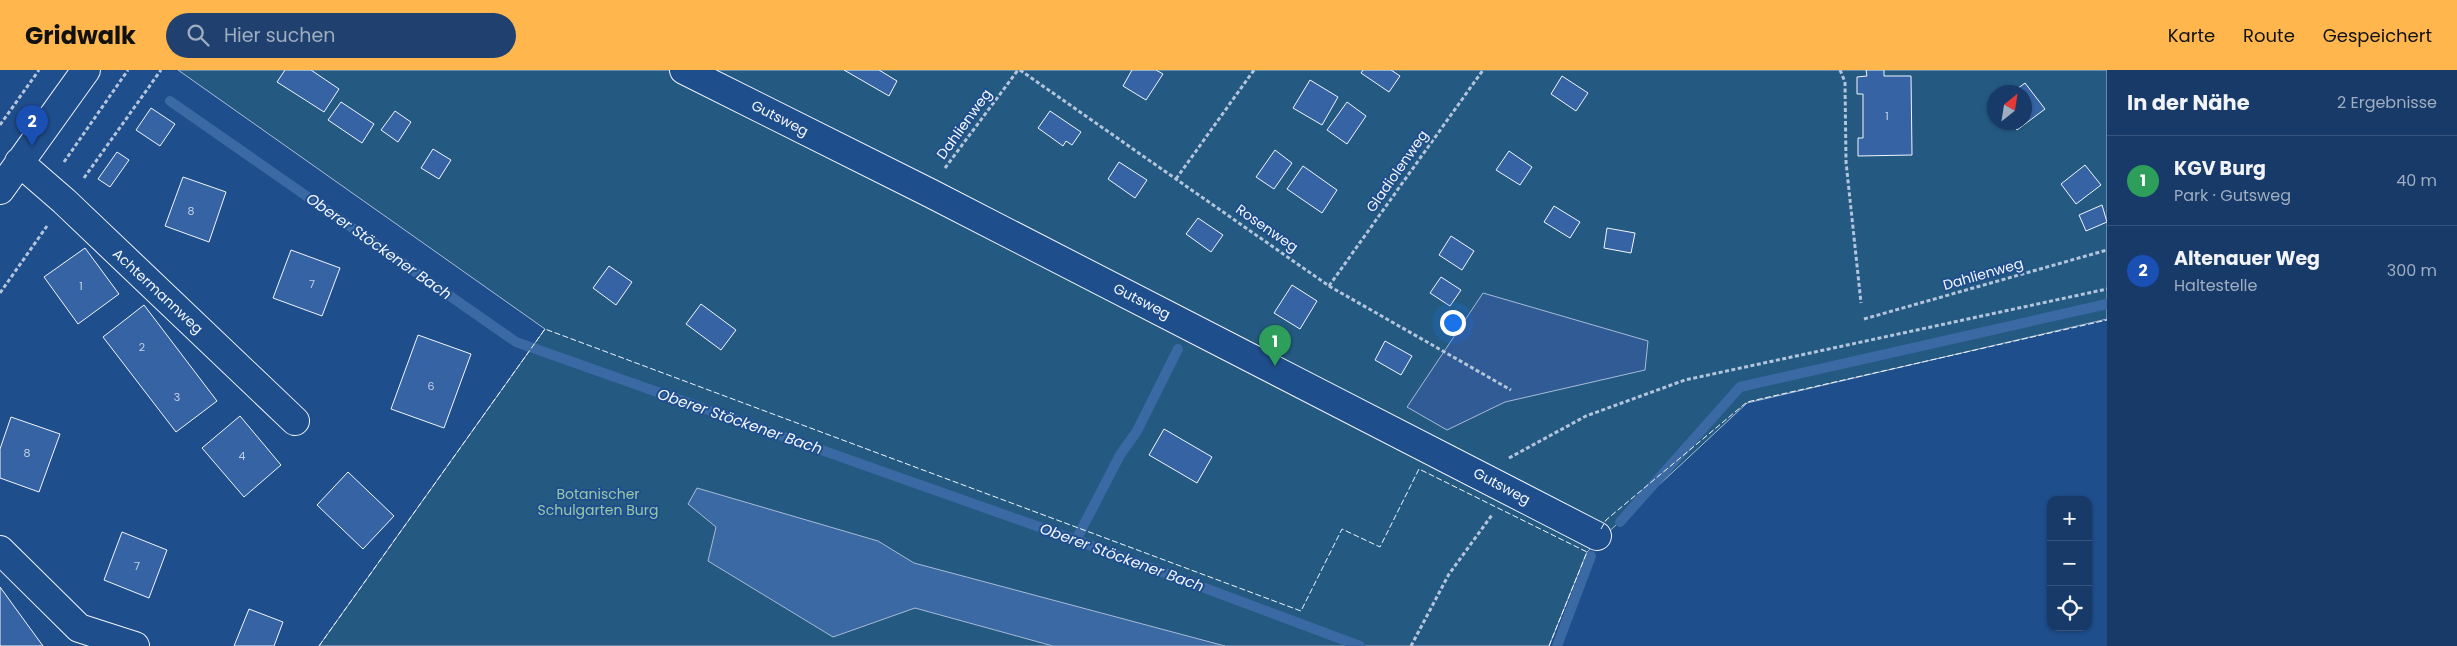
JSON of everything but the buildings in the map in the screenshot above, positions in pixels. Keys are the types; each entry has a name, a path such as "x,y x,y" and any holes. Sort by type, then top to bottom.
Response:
{"street":[{"path":"0,190 86,70"},
{"name":"Gutsweg","path":"684,70 930,193 1597,536"},
{"name":"Achtermannweg","path":"20,162 64,201 296,421"},
{"path":"0,550 79,628 135,646"}],"path":[{"path":"0,125 39,70"},
{"path":"64,201 60,168 128,70"},
{"path":"0,293 64,201 76,190 161,70"},
{"name":"Dahlienweg","path":"930,193 940,175 1019,70"},
{"name":"Rosenweg","path":"1019,70 1330,286 1511,390"},
{"path":"1176,178 1254,70"},
{"name":"Gladiolenweg","path":"1330,286 1483,70"},
{"path":"1840,70 1845,82 1846,162 1861,303"},
{"name":"Dahlienweg","path":"1864,319 2107,250"},
{"path":"1479,474 1586,416 1685,380 2107,289"},
{"path":"1411,646 1449,574 1482,526 1513,492"}],"green space":[{"name":"Botanischer Schulgarten Burg","path":"178,70 2107,70 2107,319 1747,403 1587,552 1549,646 319,646 545,329"}],"shaded area":[{"path":"1483,293 1648,341 1645,370 1505,402 1447,430 1407,407"},
{"path":"697,488 878,541 914,563 1225,646 1053,646 915,608 833,637 708,561 716,527 688,504"}],"waterway":[{"name":"Oberer Stöckener Bach","path":"170,101 516,342 1076,540 1360,646"},
{"path":"1620,522 1740,387 2107,304"},
{"path":"1076,540 1120,455 1137,431 1178,349"},
{"path":"1557,646 1591,556"}],"fence":[{"path":"1601,529 1606,520 1747,402 2107,320"},
{"path":"319,646 545,329 1301,611 1342,529 1380,547 1419,469 1587,552 1549,646"}],"place":[{"name":"Altenauer Weg","path":"32,146"},
{"name":"KGV Burg","path":"1275,366"}]}
